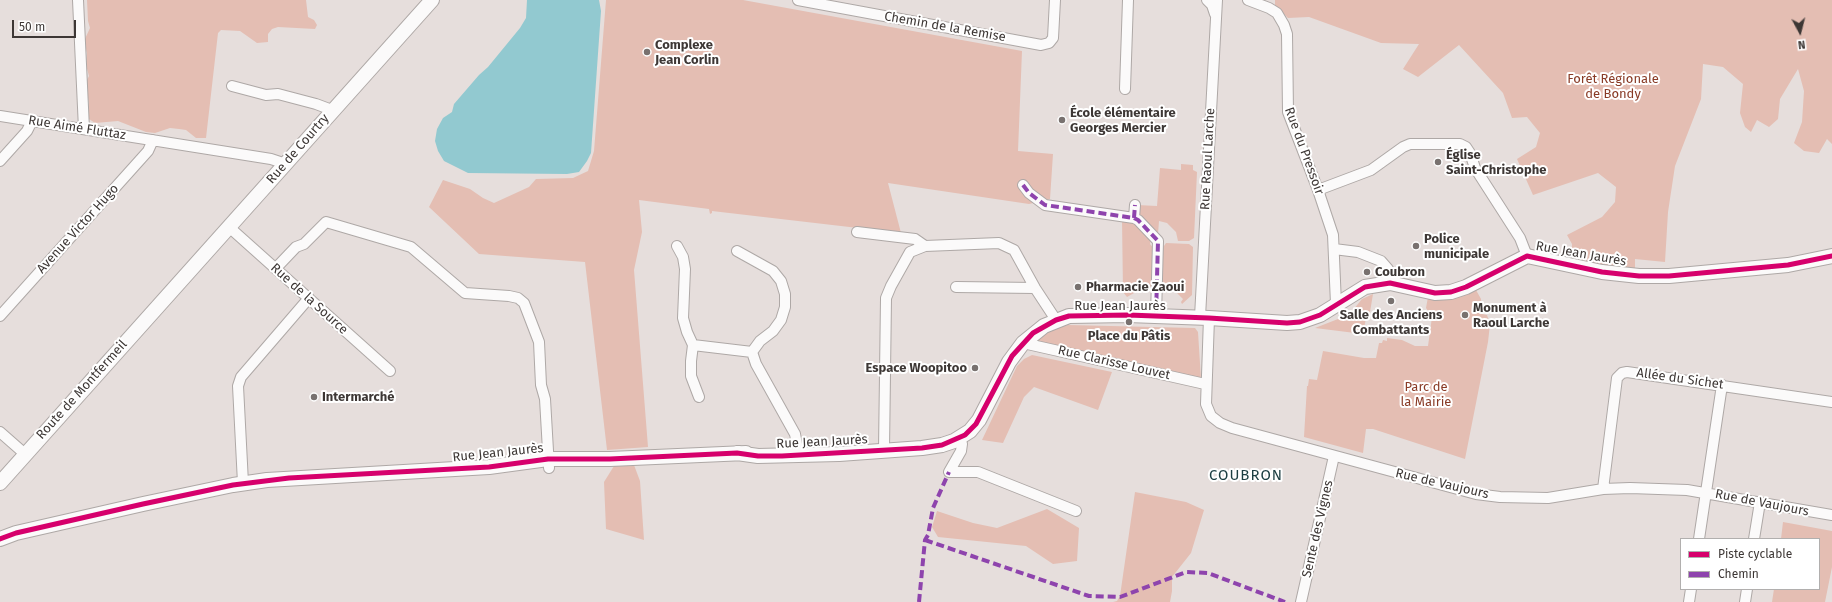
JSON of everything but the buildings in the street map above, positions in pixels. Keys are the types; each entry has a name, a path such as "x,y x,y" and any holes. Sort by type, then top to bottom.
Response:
{"street":[{"path":"78,0 84,129"},
{"name":"Rue de Courtry","path":"165,298 432,0"},
{"name":"Chemin de la Remise","path":"798,0 1041,44 1049,43 1053,38 1055,0"},
{"path":"1125,89 1128,0"},
{"name":"Rue Raoul Larche","path":"1205,384 1204,317 1216,18 1211,0"},
{"name":"Rue du Pressoir","path":"1248,0 1269,8 1277,13 1287,34 1288,112 1318,190 1333,235 1336,304"},
{"path":"232,86 266,95 278,94 316,104 332,110"},
{"name":"Rue Aimé Fluttaz","path":"0,116 271,159 286,164"},
{"path":"0,161 27,131 32,121"},
{"name":"Avenue Victor Hugo","path":"0,316 148,151 153,140"},
{"path":"1318,190 1371,170 1403,147 1410,144 1460,144 1466,147 1475,168 1520,238 1527,256"},
{"path":"1023,185 1028,193 1045,205 1134,218 1158,241 1156,316"},
{"path":"1134,218 1135,205"},
{"path":"276,268 296,247 304,244 326,222 411,247 465,293 518,298 524,303 539,342 541,385 545,399 548,463"},
{"name":"Rue de la Source","path":"229,227 390,371"},
{"path":"857,232 915,238 925,246"},
{"path":"884,450 886,298 910,252 925,246 999,243 1014,250 1035,288 1056,320"},
{"path":"677,246 683,257 685,269 683,318 693,345 691,376 698,397"},
{"path":"1334,249 1358,252 1381,260 1388,269 1390,284"},
{"path":"737,251 773,271 782,281 785,294 785,307 781,320 773,331 760,342 752,352"},
{"name":"Rue Jean Jaurès","path":"16,533 186,493 218,481 243,480 292,472 357,474 737,453 852,452 942,445 960,438 970,431 980,420 1009,362 1023,343 1033,333 1056,320 1069,316 1204,317 1286,323 1300,322 1320,315 1365,287 1390,284 1435,294 1451,292 1466,287 1527,256 1602,272 1639,276 1669,276 1788,265 1832,256"},
{"path":"956,287 1035,288"},
{"name":"Route de Montfermeil","path":"0,483 165,298"},
{"path":"243,480 238,386 240,377 309,298"},
{"name":"Rue Clarisse Louvet","path":"1023,343 1205,384"},
{"path":"693,345 752,352"},
{"path":"752,352 756,364 795,434 798,452"},
{"name":"Allée du Sichet","path":"1603,489 1617,378 1622,373 1627,372 1722,385 1832,402"},
{"name":"Rue de Vaujours","path":"1205,384 1206,404 1211,416 1220,423 1440,485 1484,495 1548,498 1603,489 1630,488 1687,490 1707,492 1832,516"},
{"path":"1699,538 1722,385"},
{"path":"0,432 25,454"},
{"path":"960,438 962,444 961,451 949,472 978,472 1076,511"},
{"name":"Sente des Vignes","path":"1302,602 1334,456"},
{"path":"1754,538 1760,502"},
{"path":"0,531 16,533"},
{"path":"0,539 16,533"},
{"path":"1689,602 1691,590"},
{"path":"1745,602 1747,590"}],"green space":[{"path":"87,0 306,0 308,17 314,20 317,25 315,29 278,27 272,29 268,34 268,42 257,43 240,31 221,30 218,33 206,138 196,138 186,130 170,128 155,133 146,132 118,121 95,123 89,119 87,112 89,103 85,84 89,76 86,65 87,53 84,41 90,28 88,21"},
{"path":"606,0 743,0 1022,51 1018,151 1053,154 1050,199 1029,204 888,183 901,233 712,211 710,214 709,209 639,200 642,232 634,270 648,447 607,450 585,262 479,254 429,207 443,180 470,189 483,198 494,203 529,187 536,179 573,178 588,171 594,151"},
{"name":"Forêt Régionale de Bondy","path":"1275,0 1832,0 1832,144 1827,139 1819,153 1804,151 1794,143 1802,122 1804,91 1798,69 1780,99 1778,119 1769,127 1757,120 1751,132 1745,127 1740,113 1743,84 1723,67 1703,64 1701,99 1675,166 1668,212 1665,262 1635,259 1635,271 1572,260 1572,244 1567,235 1602,217 1615,202 1616,187 1598,173 1533,195 1517,159 1536,147 1540,133 1527,117 1512,118 1503,93 1459,45 1418,77 1403,69 1419,44 1381,43 1309,17 1288,18 1275,5"},
{"path":"1181,164 1193,165 1193,170 1197,172 1194,238 1189,241 1178,241 1176,232 1167,223 1159,221 1158,234 1137,217 1137,205 1157,206 1160,168 1181,170"},
{"path":"1122,219 1133,221 1151,238 1150,244 1155,250 1154,286 1143,288 1127,297 1123,292"},
{"path":"1166,243 1189,244 1193,247 1192,295 1182,304 1181,302 1183,299 1177,293 1158,287 1162,249"},
{"name":"Parc de la Mairie","path":"1476,290 1481,299 1482,314 1487,315 1490,324 1488,342 1465,459 1373,429 1366,429 1363,453 1304,437 1307,386 1309,379 1317,380 1323,351 1364,358 1376,358 1379,343 1382,343 1383,340 1387,341 1387,338 1402,340 1415,346 1428,346 1432,317 1426,308 1428,297"},
{"path":"1373,294 1369,318 1366,318 1363,334 1315,328 1338,319 1353,310 1362,299"},
{"path":"1068,325 1195,328 1198,332 1201,379 1035,341 1057,327"},
{"path":"1032,355 1112,372 1098,410 1034,387 1024,397 1003,443 982,440 1017,366 1024,359"},
{"path":"634,465 640,481 644,540 606,529 604,482 614,466"},
{"path":"1135,492 1186,502 1204,510 1191,553 1172,577 1170,602 1113,602 1117,601 1120,596"},
{"path":"1047,509 1079,528 1077,561 1053,564 1026,546 938,537 932,527 937,511 973,523 997,528"},
{"path":"1783,522 1832,531 1832,567 1825,602 1772,602 1774,590 1820,590 1820,538 1781,538"}],"water":[{"path":"527,0 599,0 601,11 591,153 579,172 567,174 468,173 444,161 438,151 435,141 437,129 443,118 452,112 454,104 479,75 488,67 520,28 526,18"}],"marked path":[{"path":"1023,185 1029,193 1045,205 1134,218 1138,220 1158,241 1156,316"},
{"path":"1134,218 1135,205"},
{"path":"919,602 925,540 928,535 933,508 949,472"},
{"path":"925,540 1089,596 1120,597 1186,572 1208,573 1285,602"}],"cycle path":[{"path":"0,539 16,533 233,485 289,478 489,467 548,459 610,459 737,453 758,456 782,456 922,448 942,445 965,435 976,424 1012,356 1033,333 1056,320 1069,316 1128,315 1287,323 1300,322 1320,315 1365,287 1390,283 1435,293 1451,292 1466,287 1527,256 1602,272 1639,276 1669,276 1788,265 1832,256"}],"place":[{"name":"Complexe Jean Corlin","path":"647,52"},
{"name":"École élémentaire Georges Mercier","path":"1062,120"},
{"name":"Église Saint-Christophe","path":"1438,162"},
{"name":"Police municipale","path":"1416,246"},
{"name":"Coubron","path":"1367,272"},
{"name":"Pharmacie Zaoui","path":"1078,287"},
{"name":"Salle des Anciens Combattants","path":"1391,301"},
{"name":"Monument à Raoul Larche","path":"1465,315"},
{"name":"Place du Pâtis","path":"1129,322"},
{"name":"Espace Woopitoo","path":"975,368"},
{"name":"Intermarché","path":"314,397"}],"district":[{"name":"COUBRON","path":"1246,476"}]}
